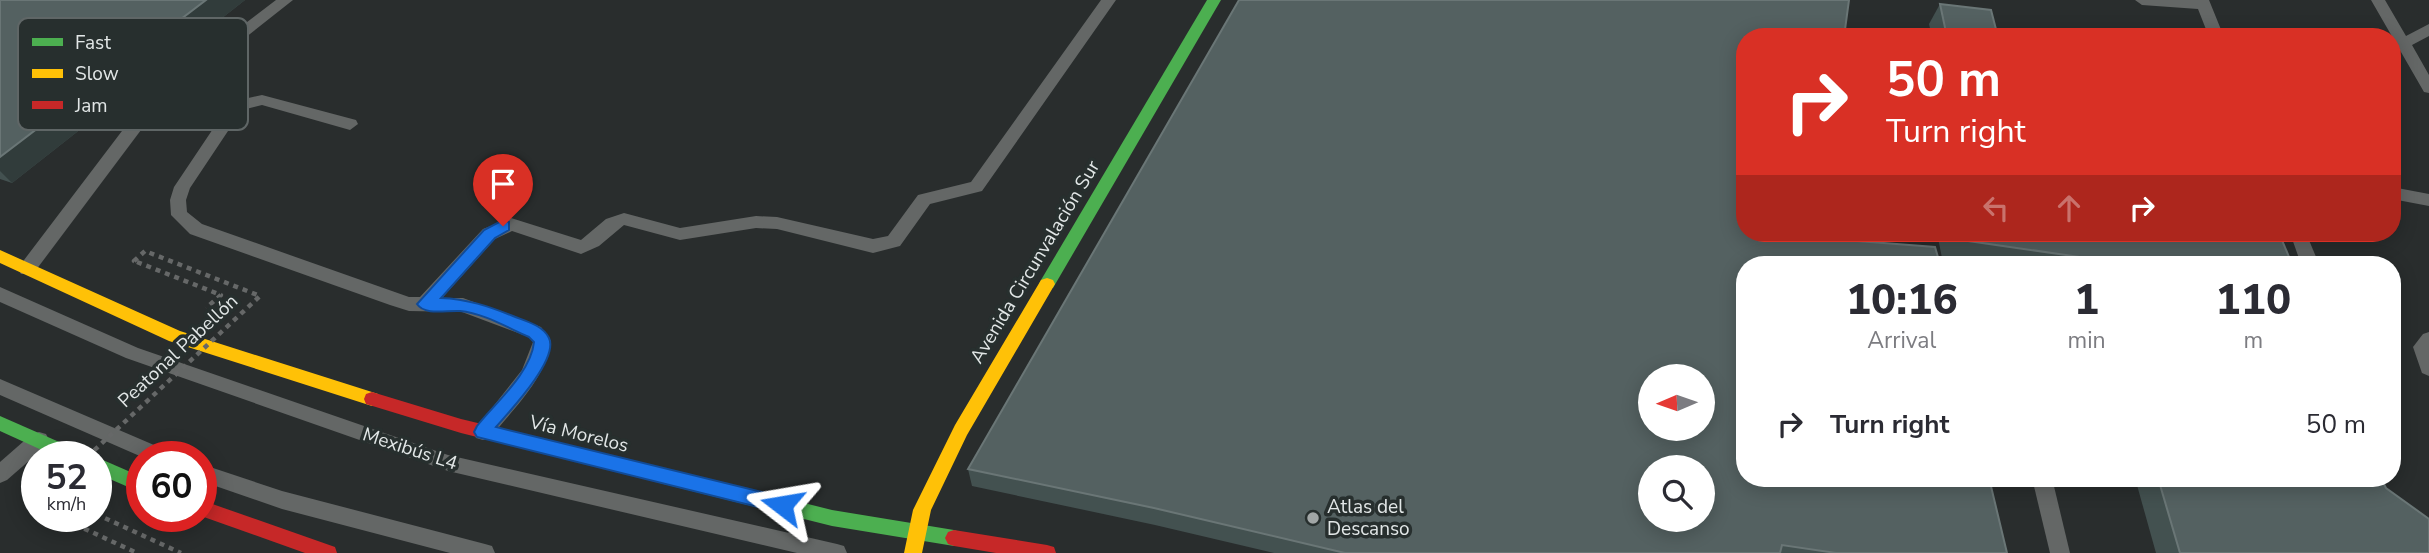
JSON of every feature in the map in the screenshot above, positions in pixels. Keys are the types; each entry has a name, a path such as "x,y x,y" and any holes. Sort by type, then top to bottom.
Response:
{"main road":[{"name":"Avenida Circunvalación Sur","path":"913,553 934,481 961,430 1214,0"},
{"name":"Vía Morelos","path":"0,256 175,336 278,371 483,432 832,518 1047,553"},
{"path":"0,423 38,440"},
{"path":"217,514 328,553"}],"lane":[{"path":"248,29 286,0"},
{"path":"425,304 489,234 511,224 581,247 595,241 620,219 680,234 765,221 873,246 887,245 894,241 924,199 976,187 1109,0"},
{"path":"2142,0 2203,3 2213,28"},
{"path":"2378,0 2394,28"},
{"path":"2403,44 2429,29"},
{"path":"2401,40 2429,88"},
{"path":"248,103 262,100 350,124"},
{"path":"27,269 132,130"},
{"path":"221,130 182,187 178,200 178,215 184,222 208,234 396,300 463,305 535,332 542,341 541,354 526,379 483,432"},
{"path":"2401,195 2429,200"},
{"name":"Mexibús L4","path":"0,294 132,353 448,463 837,553"},
{"path":"2429,339 2422,347 2429,368"},
{"path":"0,387 126,442"},
{"path":"0,474 38,440"},
{"path":"217,478 282,500 485,553"},
{"path":"2044,487 2060,553"}],"path":[{"name":"Peatonal Pabellón","path":"104,441 260,296 145,251 134,261 221,295 175,336"},
{"path":"112,521 181,553"},
{"path":"92,532 137,553"}],"building":[{"path":"0,0 206,0 182,18 18,18 18,130 35,130 0,157"},
{"path":"1239,0 1849,0 1845,28 1736,28 1736,242 1871,242 1935,247 1938,256 1736,256 1736,487 1991,487 2007,553 1836,553 1782,545 1780,553 1345,553 1154,508 968,469"},
{"path":"1940,4 1991,10 1996,28 1945,28"},
{"path":"1976,242 2283,242 2289,256 2073,256"},
{"path":"2161,487 2386,487 2429,519 2429,553 2180,553"}],"traffic: fast":[{"path":"1047,284 1214,0"},
{"path":"0,423 40,441"},
{"path":"112,472 126,478"},
{"path":"660,475 832,518 954,538"}],"traffic: slow":[{"path":"0,256 175,336 372,399"},
{"path":"913,553 922,510 961,430 1047,284"}],"traffic: jam":[{"path":"372,399 461,426 660,475"},
{"path":"217,514 328,553"},
{"path":"954,538 1047,553"}],"place":[{"name":"Atlas del Descanso","path":"1313,518"}],"route":[{"path":"503,226 489,234 425,304 463,305 481,310 535,332 542,341 541,354 526,379 483,432 782,505"}]}
